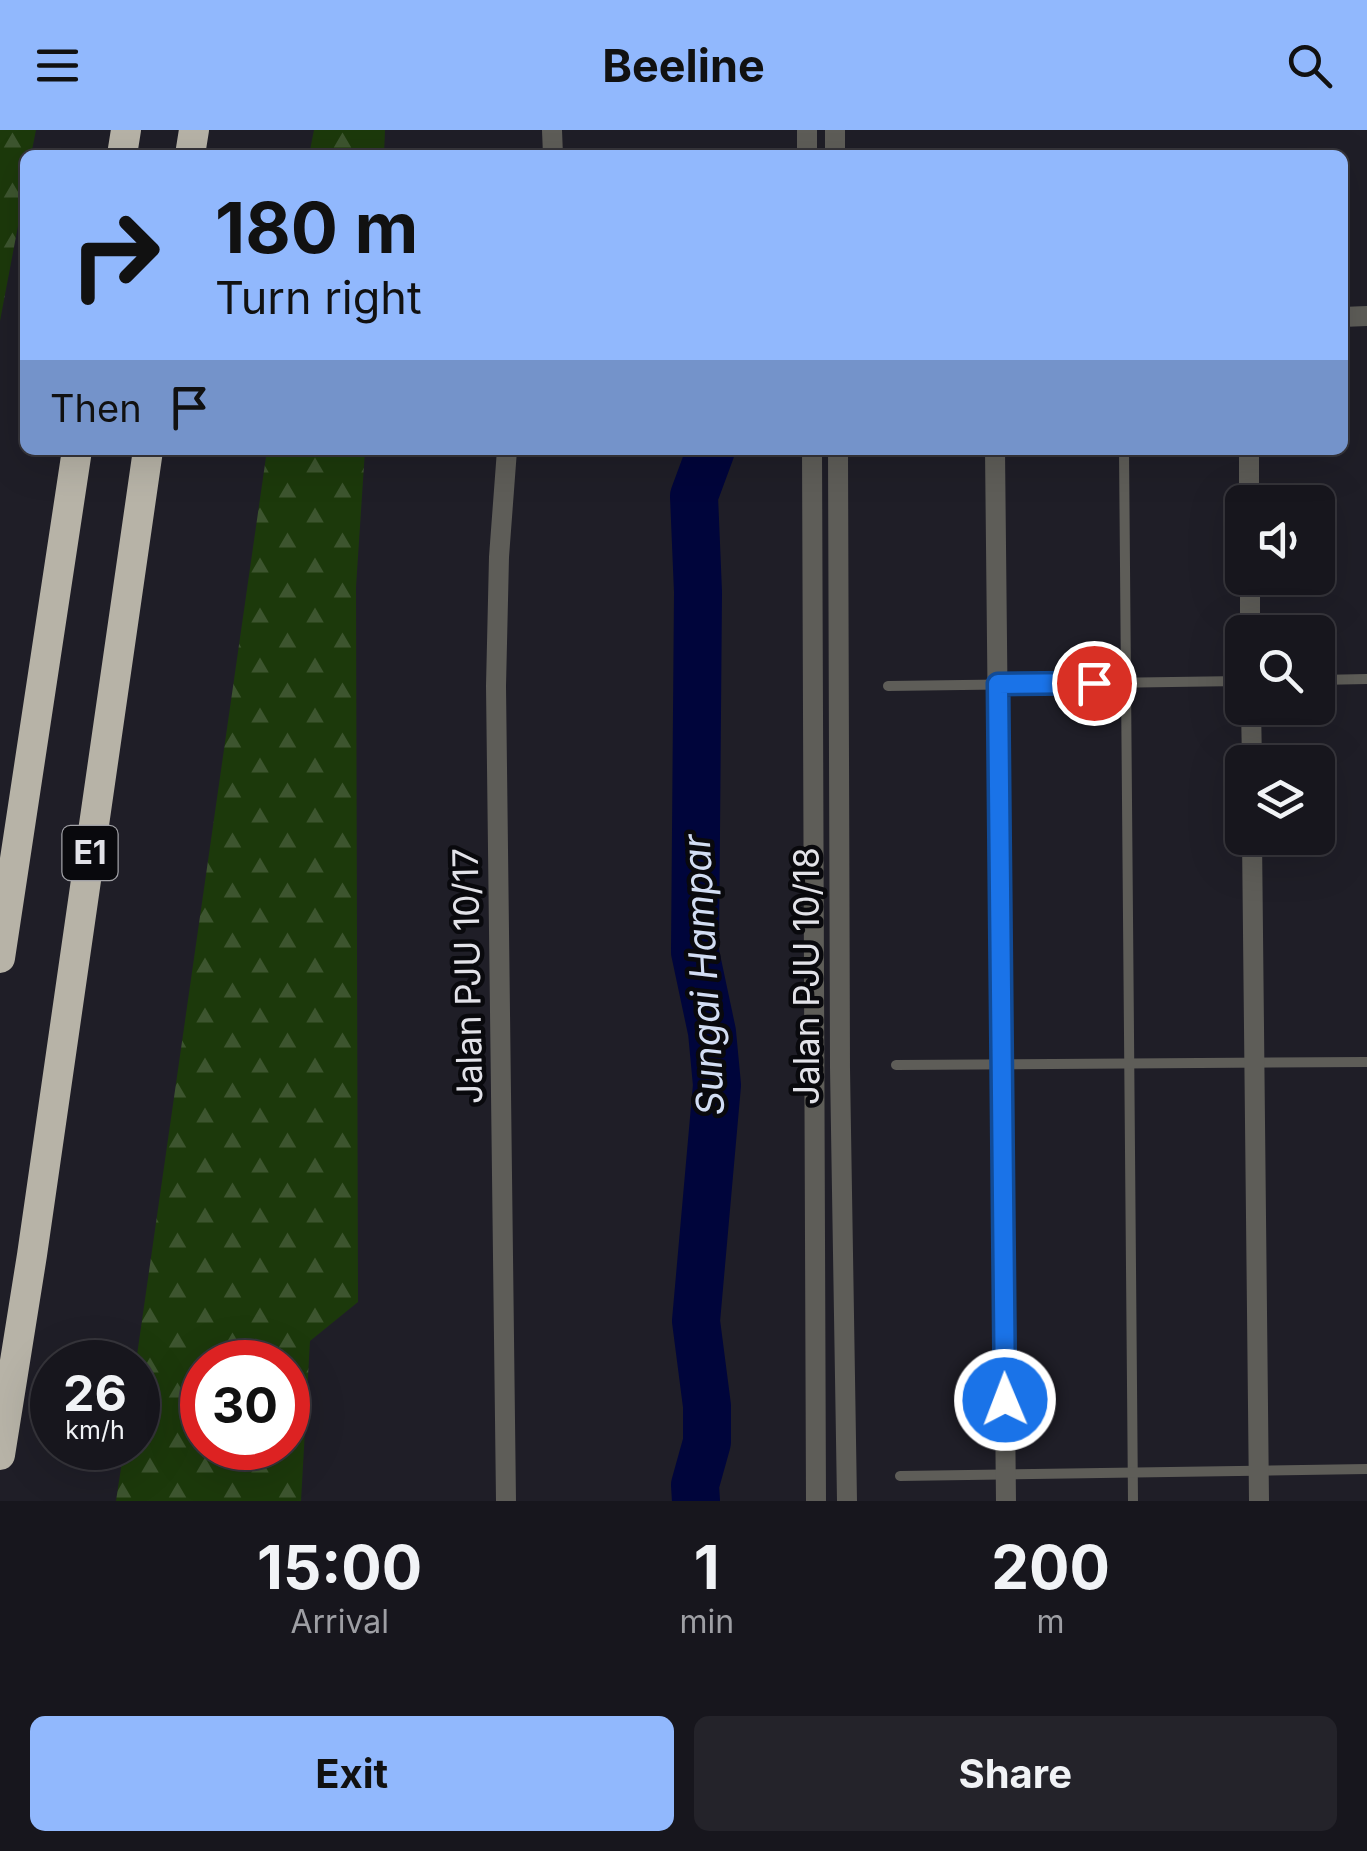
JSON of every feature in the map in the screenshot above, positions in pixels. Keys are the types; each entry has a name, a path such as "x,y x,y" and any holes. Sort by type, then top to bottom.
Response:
{"highway":[{"name":"E1","path":"0,958 76,455"},
{"name":"E1","path":"0,1455 147,455"}],"street":[{"name":"Jalan PJU 10/17","path":"506,1501 496,686 507,455"},
{"name":"Jalan PJU 10/18","path":"812,455 816,1501"},
{"name":"Jalan PJU 10/18","path":"838,455 846,1501"},
{"path":"995,455 1006,1501"},
{"path":"1248,455 1249,485"},
{"path":"1252,855 1258,1501"}],"lane":[{"path":"1124,455 1133,1501"},
{"path":"1335,680 1367,680"},
{"path":"888,686 1225,681"},
{"path":"896,1064 1367,1062"},
{"path":"900,1476 1367,1469"}],"green space":[{"path":"0,130 36,130 32,150 20,150 20,215 0,321"},
{"path":"314,130 385,130 384,150 310,150"},
{"path":"266,455 365,455 356,587 358,1302 310,1341 180,1340 180,1470 303,1470 301,1501 116,1501 121,1470 160,1470 160,1340 139,1340"}],"waterway":[{"name":"Sungai Hampar","path":"696,1501 695,1485 707,1442 707,1406 696,1321 717,1085 712,1032 695,952 698,592 694,496 709,455"}],"route":[{"path":"1005,1400 998,684 1094,683"}]}
